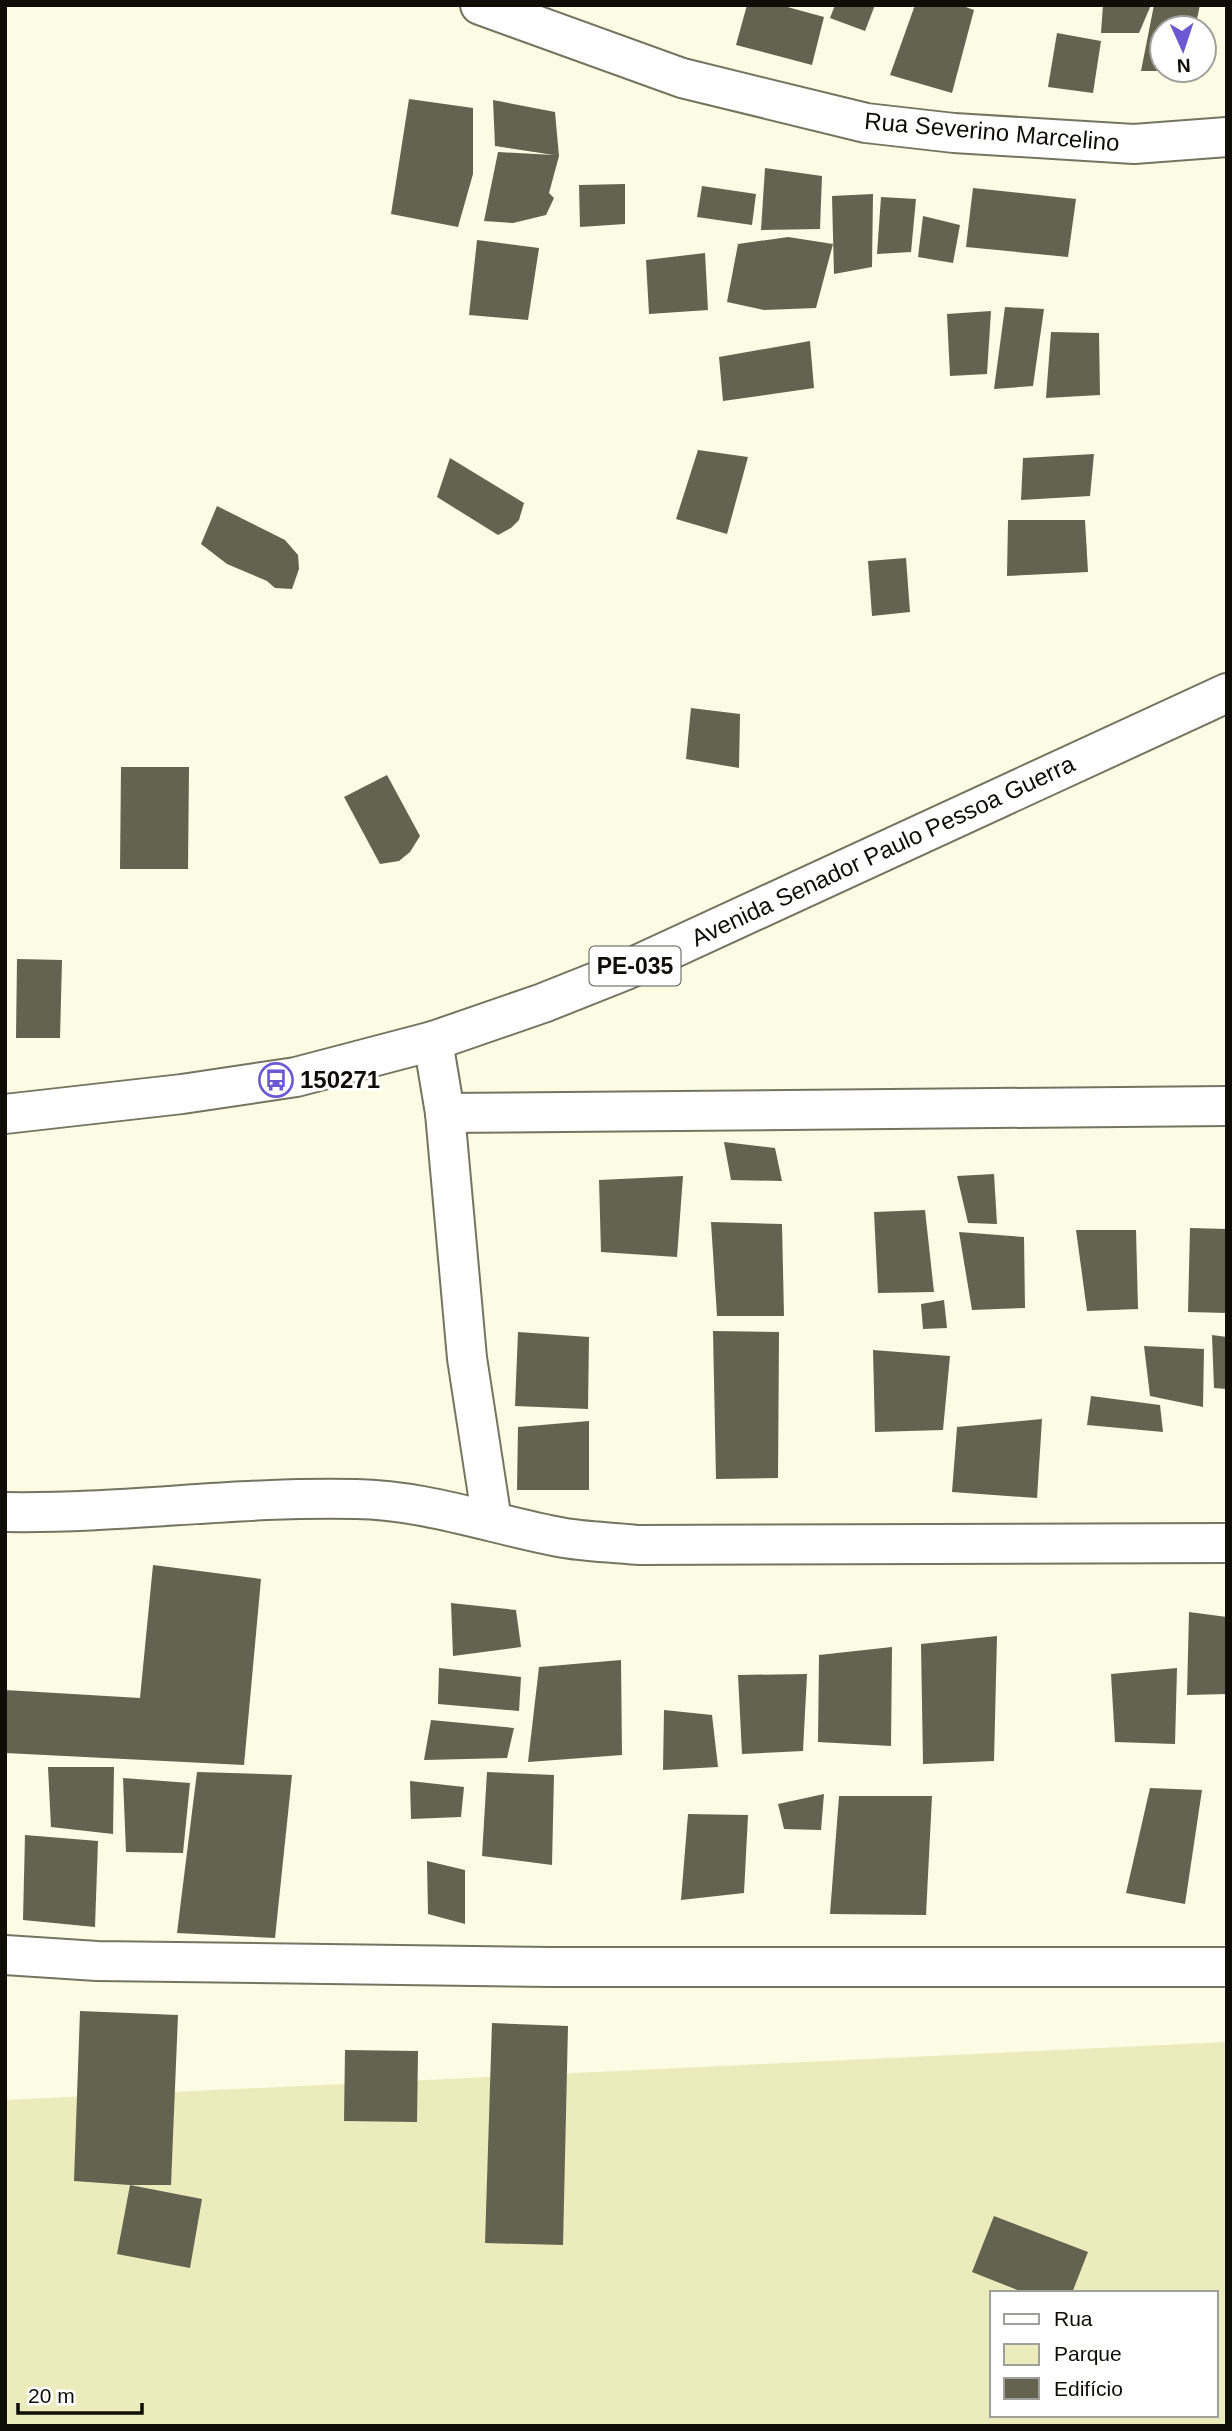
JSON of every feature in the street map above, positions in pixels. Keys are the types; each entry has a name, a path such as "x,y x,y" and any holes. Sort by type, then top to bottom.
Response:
{"street":[{"name":"Rua Severino Marcelino","path":"480,5 682,78 866,123 954,133 1134,144 1227,138"},
{"name":"Avenida Senador Paulo Pessoa Guerra","path":"5,1114 182,1094 296,1077 433,1041 543,1003 626,970 1227,693"},
{"path":"433,1041 446,1113 467,1358 492,1521"},
{"path":"446,1113 1227,1106"},
{"path":"5,1512 63,1513 221,1502 357,1499 426,1506 561,1538 638,1545 1227,1543"},
{"path":"5,1955 97,1961 551,1967 1227,1967"}],"green space":[{"path":"1227,2042 1227,2426 5,2426 5,2100"}],"building":[{"path":"747,5 780,5 824,17 812,65 736,45"},
{"path":"835,5 875,5 865,31 830,18"},
{"path":"915,5 960,5 974,10 952,93 890,75"},
{"path":"1103,5 1151,5 1139,33 1101,33"},
{"path":"1154,5 1200,5 1198,14 1152,14"},
{"path":"1057,33 1101,41 1093,93 1048,87"},
{"path":"1148,35 1148,71 1141,71"},
{"path":"409,99 473,108 473,174 458,227 391,214"},
{"path":"493,100 555,112 559,156 549,193 554,198 546,215 513,223 484,221 498,152 554,155 495,146"},
{"path":"765,168 822,176 820,229 761,230"},
{"path":"625,184 625,224 580,227 579,185"},
{"path":"702,186 756,194 752,225 697,217"},
{"path":"973,188 1076,199 1068,257 966,247"},
{"path":"873,194 872,267 834,274 832,196"},
{"path":"881,197 916,199 911,252 877,254"},
{"path":"923,216 960,225 953,263 918,257"},
{"path":"788,237 833,244 816,308 764,310 727,302 738,244"},
{"path":"477,240 539,248 528,320 469,315"},
{"path":"705,253 708,310 649,314 646,260"},
{"path":"1005,307 1044,309 1033,386 994,389"},
{"path":"991,311 987,374 950,376 947,314"},
{"path":"1051,332 1099,333 1100,395 1046,398"},
{"path":"810,341 814,388 723,401 719,357"},
{"path":"698,450 748,457 727,534 676,519"},
{"path":"1094,454 1090,496 1021,500 1023,458"},
{"path":"450,458 524,503 519,520 511,528 498,535 437,497"},
{"path":"217,506 285,540 298,555 299,569 292,589 275,588 267,581 227,564 201,544"},
{"path":"1008,520 1085,520 1088,572 1007,576"},
{"path":"906,558 910,612 872,616 868,561"},
{"path":"691,708 740,714 739,768 686,759"},
{"path":"121,767 189,767 188,869 120,869"},
{"path":"387,775 420,836 410,852 399,861 380,864 344,797"},
{"path":"17,959 62,960 60,1038 16,1038"},
{"path":"724,1142 775,1148 782,1181 731,1180"},
{"path":"994,1174 997,1224 968,1223 957,1176"},
{"path":"683,1176 677,1257 601,1252 599,1180"},
{"path":"925,1210 934,1292 878,1293 874,1212"},
{"path":"711,1222 782,1224 784,1316 717,1316"},
{"path":"1190,1228 1227,1229 1227,1313 1188,1312"},
{"path":"1076,1230 1136,1230 1138,1309 1087,1311"},
{"path":"959,1232 1024,1237 1025,1308 972,1310"},
{"path":"944,1300 947,1328 923,1329 921,1304"},
{"path":"713,1331 779,1332 778,1478 716,1479"},
{"path":"518,1332 589,1337 588,1409 515,1406"},
{"path":"1212,1335 1227,1337 1227,1389 1214,1388"},
{"path":"1144,1346 1204,1349 1203,1407 1150,1396"},
{"path":"873,1350 950,1356 943,1430 875,1432"},
{"path":"1091,1396 1160,1405 1163,1432 1087,1425"},
{"path":"1042,1419 1037,1498 952,1492 957,1427"},
{"path":"589,1421 589,1490 517,1490 518,1427"},
{"path":"153,1565 261,1579 244,1765 5,1753 5,1690 140,1698"},
{"path":"451,1603 516,1610 521,1647 453,1656"},
{"path":"1189,1612 1227,1617 1227,1694 1187,1695"},
{"path":"997,1636 994,1761 923,1764 921,1644"},
{"path":"892,1647 891,1746 818,1742 819,1655"},
{"path":"621,1660 622,1755 528,1762 539,1667"},
{"path":"439,1668 521,1677 519,1711 438,1704"},
{"path":"1177,1668 1175,1744 1115,1742 1111,1674"},
{"path":"807,1674 803,1751 742,1754 738,1675"},
{"path":"664,1710 712,1715 718,1767 663,1770"},
{"path":"431,1720 514,1728 507,1758 424,1760"},
{"path":"48,1767 114,1767 113,1834 51,1827"},
{"path":"197,1772 292,1775 275,1938 177,1933"},
{"path":"487,1772 554,1775 552,1865 482,1856"},
{"path":"123,1778 190,1783 183,1853 126,1852"},
{"path":"410,1781 464,1787 461,1817 411,1819"},
{"path":"1150,1788 1202,1790 1185,1904 1126,1893"},
{"path":"824,1794 821,1830 784,1829 778,1804"},
{"path":"839,1796 932,1796 926,1915 830,1914"},
{"path":"688,1814 748,1815 744,1893 681,1900"},
{"path":"25,1835 98,1841 95,1927 23,1920"},
{"path":"427,1861 465,1870 465,1924 428,1914"},
{"path":"80,2011 178,2015 171,2185 74,2181"},
{"path":"492,2023 568,2026 563,2245 485,2243"},
{"path":"345,2050 418,2051 417,2122 344,2121"},
{"path":"130,2185 202,2199 190,2268 117,2254"},
{"path":"994,2216 1088,2252 1073,2291 1020,2291 972,2272"}],"place":[{"name":"150271","path":"276,1080"}]}
